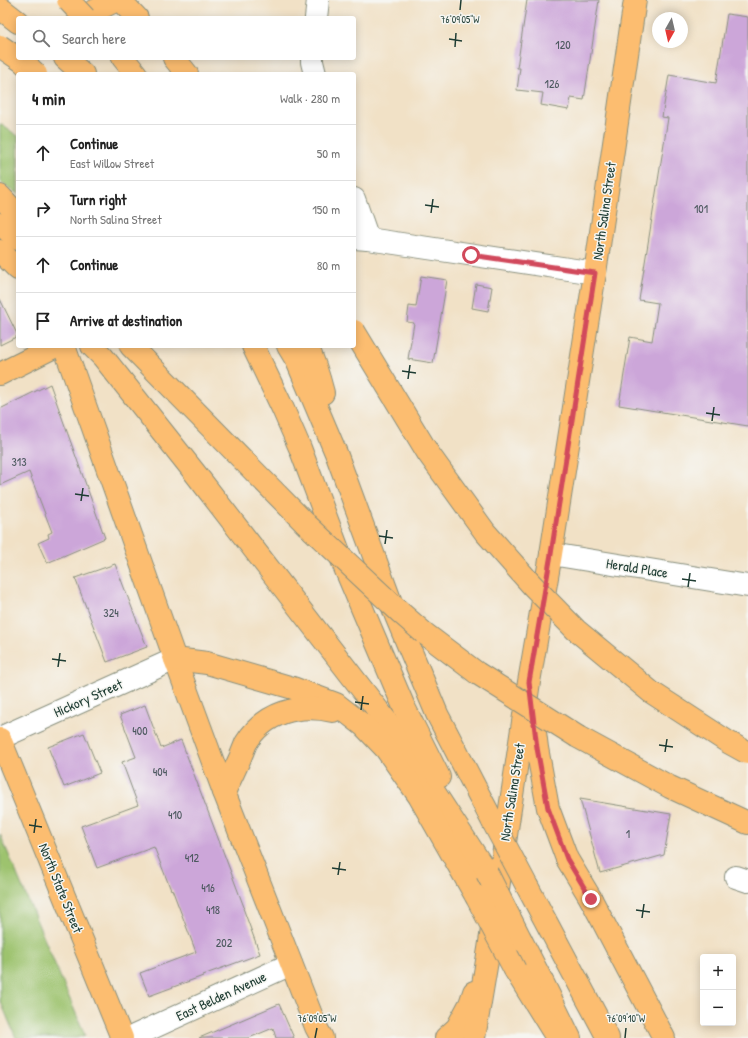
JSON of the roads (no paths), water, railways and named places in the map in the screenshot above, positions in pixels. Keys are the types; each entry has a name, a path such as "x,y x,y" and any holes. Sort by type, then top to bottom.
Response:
{"main road":[{"path":"68,0 83,16"},
{"path":"84,16 119,0 135,16"},
{"name":"North Salina Street","path":"474,1038 489,949 529,682 551,554 595,273 635,0"},
{"path":"0,8 16,20"},
{"path":"0,46 16,57"},
{"path":"0,56 16,49"},
{"path":"21,60 34,72"},
{"path":"66,60 81,72"},
{"path":"125,60 134,72"},
{"path":"176,60 185,72"},
{"path":"0,196 16,213"},
{"path":"0,224 16,237"},
{"path":"0,251 16,267"},
{"path":"356,333 428,453 485,532 532,585 576,630 651,692 728,742 748,753"},
{"path":"0,374 52,348"},
{"path":"65,348 175,659 224,792 291,964 322,1034"},
{"path":"133,348 306,524 424,633 477,673 578,738 670,787 748,823"},
{"path":"253,348 283,409 300,448 345,568 404,707 570,1038"},
{"path":"289,348 297,361 336,453 396,616 437,714 608,1038"},
{"path":"308,348 320,379 336,453"},
{"path":"97,351 195,473 395,732 488,873"},
{"path":"175,659 207,663 293,688 336,704 363,725 386,749 419,796 476,896 515,970 557,1038"},
{"path":"529,682 537,748 548,808 567,859 591,899 664,1038"},
{"path":"224,792 246,743 257,729 269,719 290,710 308,707 352,716"},
{"name":"North State Street","path":"0,738 122,1038"},
{"path":"446,1038 457,1028 470,1004 489,949"}],"street":[{"path":"316,16 318,0"},
{"path":"312,60 315,72"},
{"path":"356,210 361,239 595,273"},
{"name":"Herald Place","path":"551,554 748,586"},
{"name":"Hickory Street","path":"0,738 175,659"},
{"name":"East Belden Avenue","path":"130,1038 291,964"}]}
